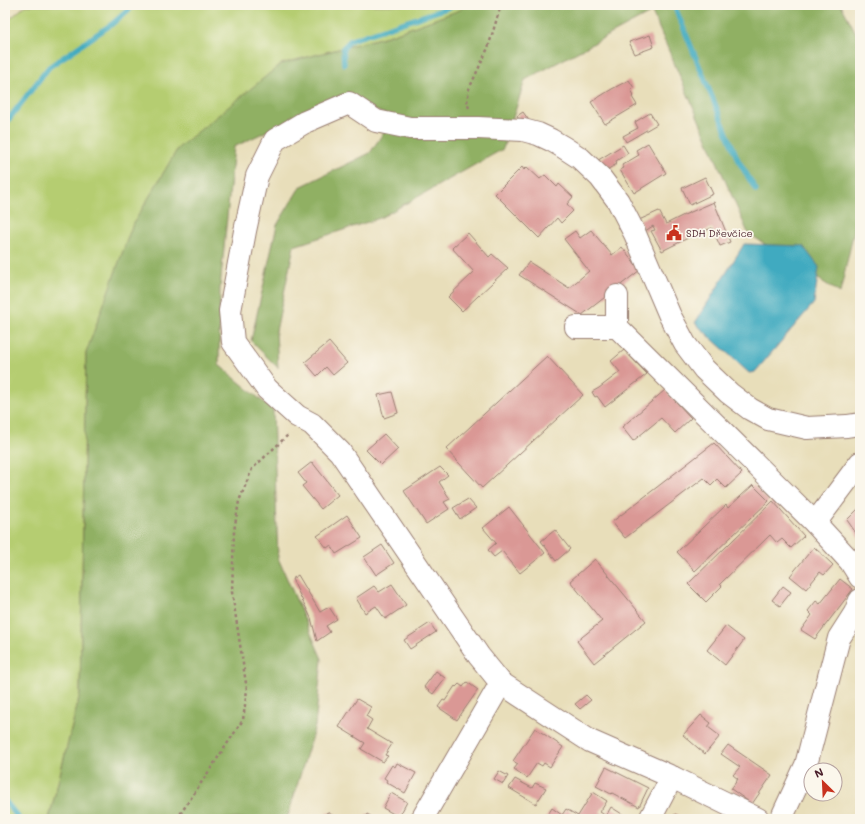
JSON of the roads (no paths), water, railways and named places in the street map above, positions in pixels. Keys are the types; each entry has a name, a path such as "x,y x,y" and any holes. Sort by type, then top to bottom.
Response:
{"street":[{"path":"758,819 672,777 590,741 501,683 479,656 340,452 308,422 297,416 267,389 233,342 230,311 257,176 276,140 305,122 349,103 376,121 410,128 478,128 522,130 538,134 552,140 580,158 600,177 618,201 635,234 670,316 685,344 704,369 729,393 750,409 768,419 807,428 860,424"},
{"path":"616,296 617,327 815,523 850,561 860,577"},
{"path":"576,327 617,327"},
{"path":"815,523 860,463"},
{"path":"781,819 806,765 839,638 855,613 860,600"},
{"path":"422,819 501,683"},
{"path":"650,819 672,777"}],"water":[{"path":"744,244 803,246 819,267 814,303 755,372 749,373 695,323"}],"waterway":[{"path":"5,124 49,67 112,24 134,5"},
{"path":"344,64 343,48 351,40 456,5"},
{"path":"674,5 738,160 756,190"},
{"path":"5,801 18,819"}],"place":[{"name":"SDH Dřevčice","path":"674,233"}]}
